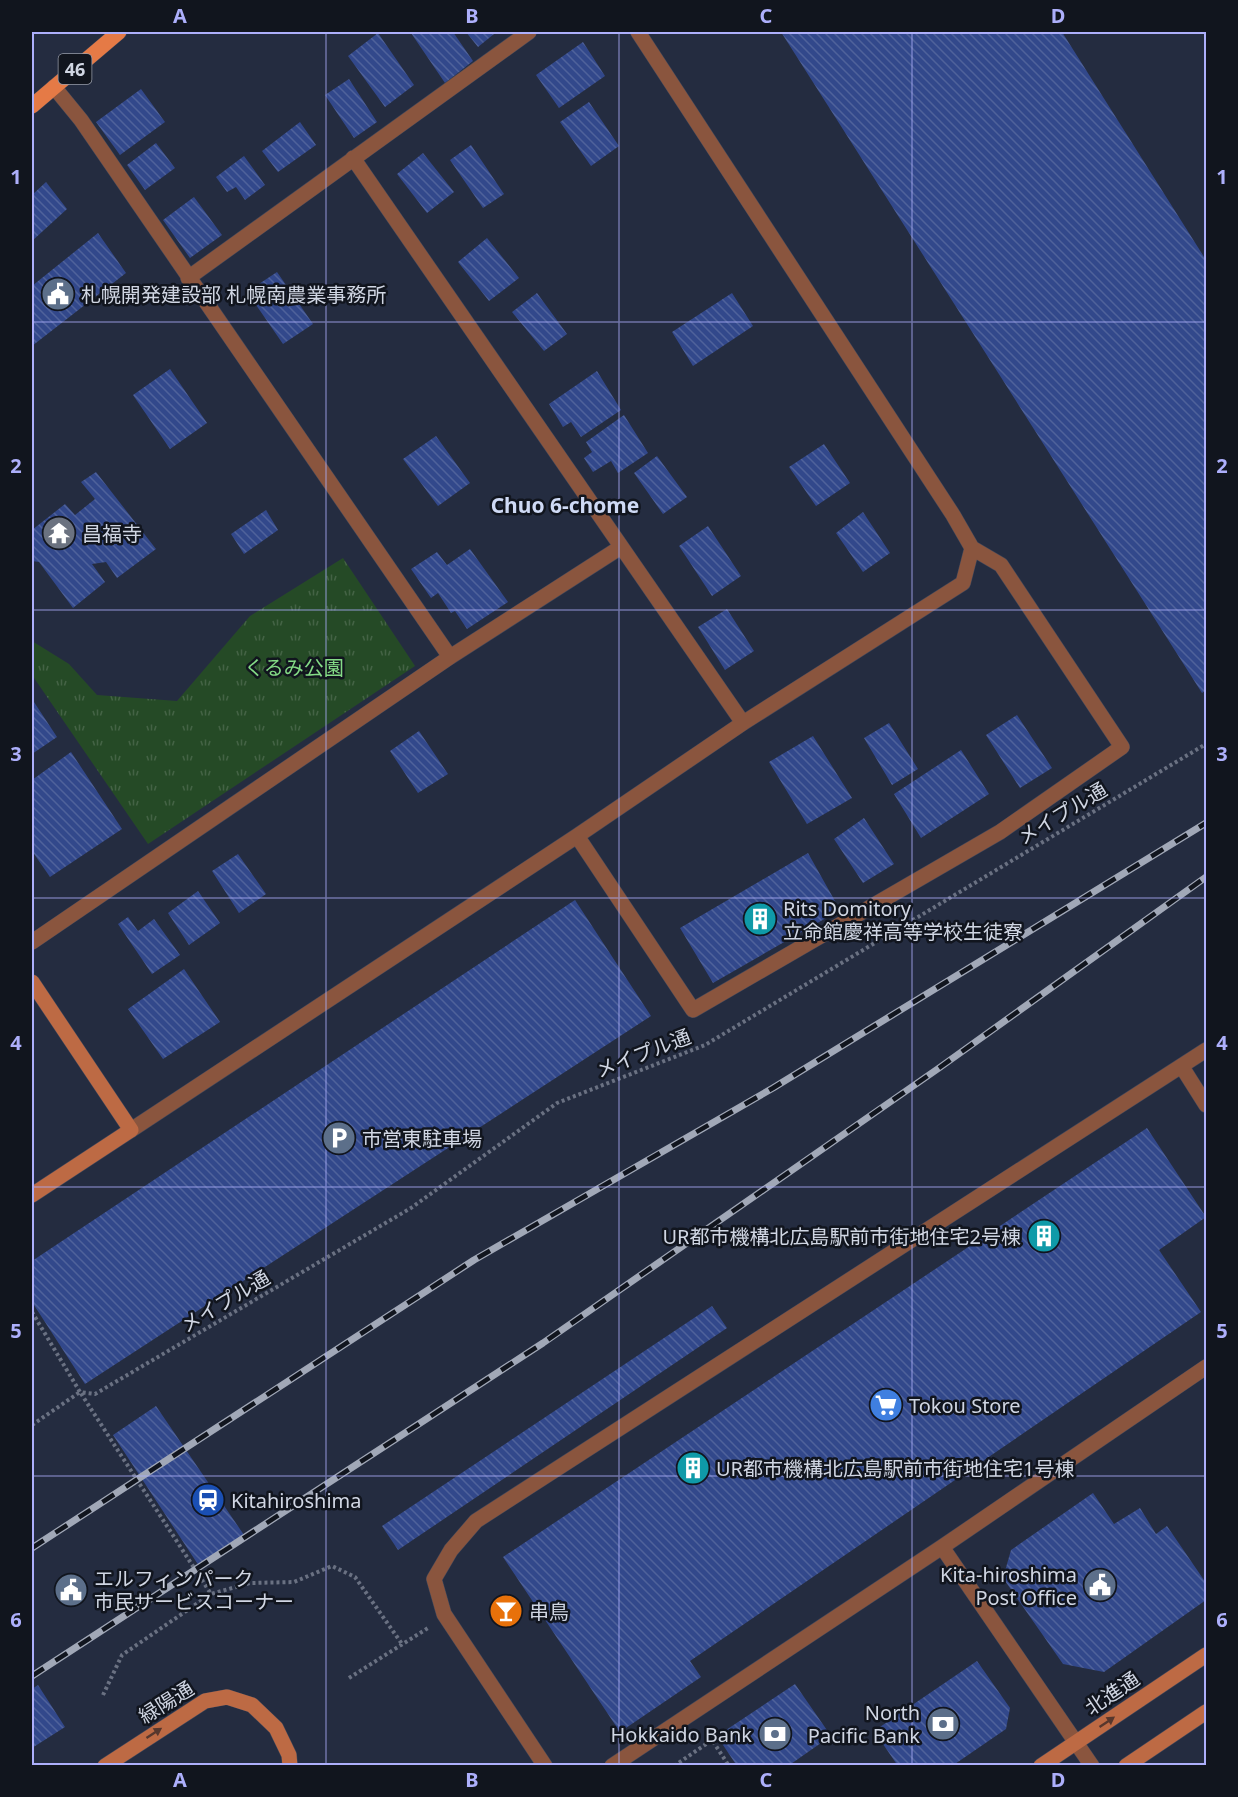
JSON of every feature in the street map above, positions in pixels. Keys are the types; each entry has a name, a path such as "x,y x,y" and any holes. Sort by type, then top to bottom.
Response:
{"main road":[{"name":"46","path":"32,106 119,32"}],"street":[{"path":"188,278 529,32"},
{"path":"577,836 693,1010 1000,832 1122,747 1001,565 972,548 953,515 638,32"},
{"path":"54,87 81,120 450,657"},
{"path":"353,158 743,723"},
{"path":"32,942 450,657 621,547"},
{"path":"32,1195 577,836 743,723 963,583 972,548"},
{"path":"32,982 131,1130"},
{"path":"545,1766 444,1614 434,1579 450,1550 476,1521 1206,1050"},
{"path":"1182,1067 1206,1105"},
{"path":"612,1766 942,1547 1206,1367"},
{"path":"942,1547 1092,1766"},
{"name":"北進通","path":"1041,1766 1206,1655"},
{"name":"緑陽通","path":"105,1766 205,1701 227,1697 252,1705 266,1717 276,1728 283,1742 289,1755 290,1766"},
{"path":"1126,1766 1206,1712"}],"path":[{"name":"メイプル通","path":"81,1392 95,1394 411,1208 557,1103 705,1045 1206,744"},
{"path":"32,1312 211,1594"},
{"path":"32,1425 81,1392"},
{"path":"103,1695 122,1655 211,1594 250,1583 294,1582 332,1566 355,1576 402,1644"},
{"path":"349,1678 428,1628"},
{"path":"674,1766 712,1740 729,1766"}],"green space":[{"name":"くるみ公園","path":"343,558 415,666 148,844 32,675 32,641 69,664 97,695 177,701 250,616"}],"building":[{"path":"412,32 453,32 473,61 445,83"},
{"path":"466,32 492,32 494,34 478,47"},
{"path":"781,32 1062,32 1206,260 1206,690 1202,693"},
{"path":"378,33 414,85 385,107 348,56"},
{"path":"583,42 605,76 559,108 536,75"},
{"path":"349,79 377,122 354,138 325,95"},
{"path":"141,89 165,122 120,155 96,122"},
{"path":"589,102 619,146 591,166 560,122"},
{"path":"300,122 316,145 278,172 262,151"},
{"path":"156,143 175,168 145,190 127,165"},
{"path":"471,145 504,194 483,208 450,160"},
{"path":"423,153 454,192 427,213 397,174"},
{"path":"244,156 265,185 245,200 236,187 227,192 216,177"},
{"path":"46,182 67,209 32,241 32,195"},
{"path":"194,197 222,235 190,258 163,220"},
{"path":"98,233 126,273 32,346 32,286"},
{"path":"487,238 519,278 489,301 458,262"},
{"path":"277,272 313,324 283,344 247,292"},
{"path":"537,293 567,334 544,351 512,312"},
{"path":"732,293 753,326 693,366 672,332"},
{"path":"170,369 207,423 170,449 133,395"},
{"path":"597,371 621,410 581,437 571,422 563,427 549,404"},
{"path":"624,415 648,453 618,473 611,461 593,472 584,458 592,452 586,442"},
{"path":"436,436 470,483 438,506 403,459"},
{"path":"824,444 850,483 816,506 789,467"},
{"path":"657,456 687,497 663,514 634,473"},
{"path":"96,472 156,549 117,578 106,562 92,564 105,582 73,608 39,562 32,561 32,546 34,547 32,530 65,504 75,515 95,499 81,482"},
{"path":"266,510 278,530 244,554 231,534"},
{"path":"863,512 890,553 863,572 836,533"},
{"path":"708,526 741,576 712,596 679,546"},
{"path":"470,549 508,602 467,629 455,611 451,613 438,593 431,598 411,569 437,552 447,565"},
{"path":"727,609 754,651 725,670 698,627"},
{"path":"32,699 57,737 32,754"},
{"path":"1017,715 1052,768 1020,788 986,735"},
{"path":"889,723 918,769 892,785 864,738"},
{"path":"419,731 448,774 418,793 390,751"},
{"path":"813,736 852,798 807,824 769,762"},
{"path":"961,750 989,794 921,838 894,794"},
{"path":"71,752 122,829 50,877 32,851 32,780"},
{"path":"864,818 894,864 863,883 834,839"},
{"name":"Rits Domitory 立命館慶祥高等学校生徒寮","path":"808,853 840,910 713,983 680,928"},
{"path":"238,854 266,894 239,913 212,871"},
{"path":"198,891 220,923 189,945 168,913"},
{"name":"市営東駐車場","path":"575,900 651,1016 85,1384 32,1302 32,1261"},
{"path":"128,917 138,931 154,919 180,955 152,974 118,924"},
{"path":"184,969 220,1022 163,1059 128,1009"},
{"path":"1147,1128 1206,1217 1159,1250 1201,1312 690,1661 701,1677 620,1732 503,1557"},
{"path":"712,1306 727,1328 398,1550 382,1526"},
{"path":"156,1406 244,1535 199,1566 113,1435"},
{"path":"1093,1493 1114,1524 1140,1508 1156,1534 1167,1526 1206,1583 1206,1600 1104,1672 1063,1664 1003,1578 1011,1550"},
{"path":"977,1661 1010,1708 1006,1729 952,1766 898,1766 874,1731"},
{"path":"795,1684 831,1736 788,1766 737,1766 717,1736"},
{"path":"38,1685 65,1727 32,1748 32,1689"}],"railway":[{"path":"32,1548 474,1260 773,1088 1206,823"},
{"path":"32,1676 543,1343 939,1068 1206,877"}],"place":[{"name":"札幌開発建設部 札幌南農業事務所","path":"58,294"},
{"name":"昌福寺","path":"59,533"},
{"name":"Rits Domitory 立命館慶祥高等学校生徒寮","path":"760,919"},
{"name":"市営東駐車場","path":"339,1138"},
{"name":"UR都市機構北広島駅前市街地住宅2号棟","path":"1044,1236"},
{"name":"Tokou Store","path":"886,1405"},
{"name":"UR都市機構北広島駅前市街地住宅1号棟","path":"693,1468"},
{"name":"Kitahiroshima","path":"208,1500"},
{"name":"Kita-hiroshima Post Office","path":"1100,1585"},
{"name":"エルフィンパーク 市民サービスコーナー","path":"71,1590"},
{"name":"串鳥","path":"506,1611"},
{"name":"North Pacific Bank","path":"943,1724"},
{"name":"Hokkaido Bank","path":"775,1734"}],"district":[{"name":"Chuo 6-chome","path":"565,505"}]}
